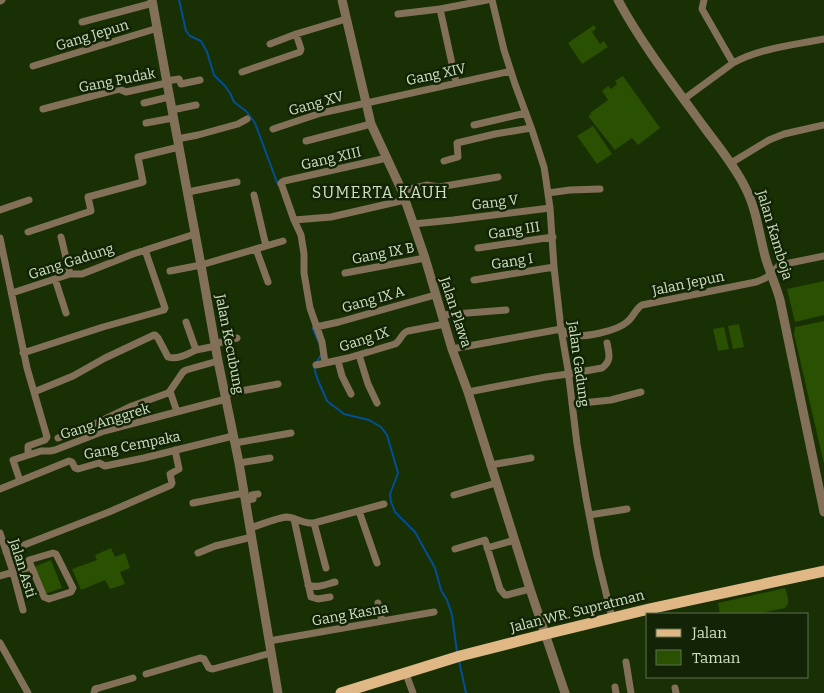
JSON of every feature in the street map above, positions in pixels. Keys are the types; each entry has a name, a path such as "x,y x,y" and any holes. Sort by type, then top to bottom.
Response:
{"main road":[{"name":"Jalan WR. Supratman","path":"341,693 454,658 546,634 822,570"}],"street":[{"name":"Jalan Plawa","path":"342,0 371,124 404,196 565,693"},
{"path":"398,14 440,9 487,0"},
{"name":"Jalan Gadung","path":"492,0 504,50 544,167 550,208 561,329 577,444 597,556 612,618"},
{"name":"Jalan Kamboja","path":"618,0 644,42 730,164 746,189 754,208 765,258 780,300 824,512"},
{"path":"704,0 702,9 733,64"},
{"path":"82,22 153,1"},
{"name":"Jalan Kecubung","path":"153,1 166,82 245,497 278,693"},
{"path":"440,9 456,82"},
{"path":"270,44 346,18"},
{"name":"Gang Jepun","path":"33,66 158,28"},
{"path":"242,72 300,52 301,49 296,34"},
{"path":"684,99 742,59 764,52 824,39"},
{"name":"Gang XIV","path":"366,102 511,71"},
{"path":"166,82 179,79 181,84 200,80"},
{"name":"Gang Pudak","path":"43,110 119,89 126,92 166,82"},
{"path":"144,103 169,97"},
{"name":"Gang XV","path":"272,128 366,102"},
{"path":"146,123 196,105"},
{"path":"474,125 526,113"},
{"path":"28,232 91,211 88,197 143,182 138,158 198,135 238,124 247,119"},
{"path":"306,141 371,124"},
{"path":"730,164 770,140 784,134 824,125"},
{"path":"444,161 458,157 457,143 531,128"},
{"name":"Gang XIII","path":"294,220 281,183 284,181 387,158"},
{"path":"326,363 322,342 310,308 304,273 302,235 294,220 331,217 404,196 427,185 438,187 498,177"},
{"path":"188,192 237,182"},
{"path":"548,193 600,189"},
{"path":"254,195 266,246"},
{"path":"0,210 29,200"},
{"name":"Gang V","path":"413,224 550,208"},
{"name":"Gang Gadung","path":"12,293 70,274 82,274 145,250 195,234"},
{"path":"61,237 70,274"},
{"name":"Gang III","path":"478,248 553,237"},
{"path":"0,238 24,353 47,437 45,440 28,446 28,454 13,460 20,481 0,489"},
{"path":"170,271 201,265 283,241"},
{"path":"256,249 268,282"},
{"path":"24,353 103,327 164,310 165,308 145,250"},
{"name":"Jalan Jepun","path":"561,329 568,334 578,335 615,330 627,323 636,308 642,305 756,282 771,275 780,266 824,256"},
{"name":"Gang IX B","path":"345,273 425,258"},
{"name":"Gang I","path":"474,280 554,267"},
{"path":"55,279 66,314"},
{"name":"Gang IX A","path":"316,327 436,294"},
{"name":"Gang IX","path":"316,365 338,361 397,343 403,334 408,331 444,320 506,310"},
{"path":"186,322 196,350"},
{"path":"452,348 561,329"},
{"path":"34,392 73,376 113,354 155,335 170,358 237,338"},
{"path":"468,392 546,376 602,368 607,365 610,358 608,343"},
{"path":"359,355 368,384 377,403"},
{"path":"58,438 95,424 132,406 168,393 186,370 218,361"},
{"path":"338,361 342,376 351,394"},
{"name":"Gang Anggrek","path":"28,454 55,450 104,431 278,384"},
{"path":"170,391 177,412"},
{"path":"572,404 609,400 641,392"},
{"name":"Gang Cempaka","path":"20,481 69,461 78,469 100,462 104,466 234,439 291,433"},
{"path":"6,552 109,512 171,485 170,474 179,469 175,450"},
{"path":"239,464 270,458"},
{"path":"490,465 531,458"},
{"path":"454,495 496,483"},
{"path":"193,503 245,497 253,499 252,495 258,494"},
{"path":"198,553 287,517 307,524 314,524 384,504"},
{"path":"589,515 627,509"},
{"path":"359,511 377,563"},
{"path":"294,519 310,598 330,597"},
{"path":"314,524 326,568"},
{"name":"Jalan Asti","path":"0,533 23,610"},
{"path":"455,549 484,540 502,593 507,595 530,589"},
{"path":"487,548 515,540"},
{"path":"56,554 72,586 72,591 49,600 47,599 44,597 31,567 28,562 29,560 56,554"},
{"path":"0,576 31,567"},
{"path":"308,585 317,587 335,582"},
{"path":"378,603 382,621"},
{"name":"Gang Kasna","path":"269,640 434,612"},
{"path":"0,643 27,693"},
{"path":"146,674 200,658 204,659 209,668 213,669 271,653"},
{"path":"626,662 631,693"},
{"path":"406,674 413,693"},
{"path":"94,693 95,689 133,678"}],"green space":[{"path":"594,25 596,29 592,32 600,44 604,41 608,47 582,64 568,43"},
{"path":"623,76 660,128 638,145 632,138 615,150 588,116 608,100 602,91 608,86 611,89 617,84 615,81"},
{"path":"593,126 612,154 597,164 577,136"},
{"path":"824,281 824,315 795,322 787,289"},
{"path":"824,321 824,464 794,334 795,327"},
{"path":"739,324 744,347 733,349 728,326"},
{"path":"724,327 729,349 718,351 713,329"},
{"path":"111,548 115,557 125,553 130,568 120,572 125,584 110,589 105,580 81,590 72,569 97,560 95,555"},
{"path":"51,560 62,588 45,594 34,567"},
{"path":"785,588 788,601 785,608 762,613 720,613 718,603"}],"waterway":[{"path":"179,0 186,31 190,36 201,41 207,52 214,75 225,86 234,102 246,111 255,123 278,185"},
{"path":"313,329 320,345"},
{"path":"316,363 321,355"},
{"path":"314,367 327,401 344,414 369,420 381,427 387,435 398,473 390,494 391,502 395,512 415,532 435,568 441,590 452,615 457,652"},
{"path":"459,661 466,693"}],"district":[{"name":"SUMERTA KAUH","path":"380,192"}]}
